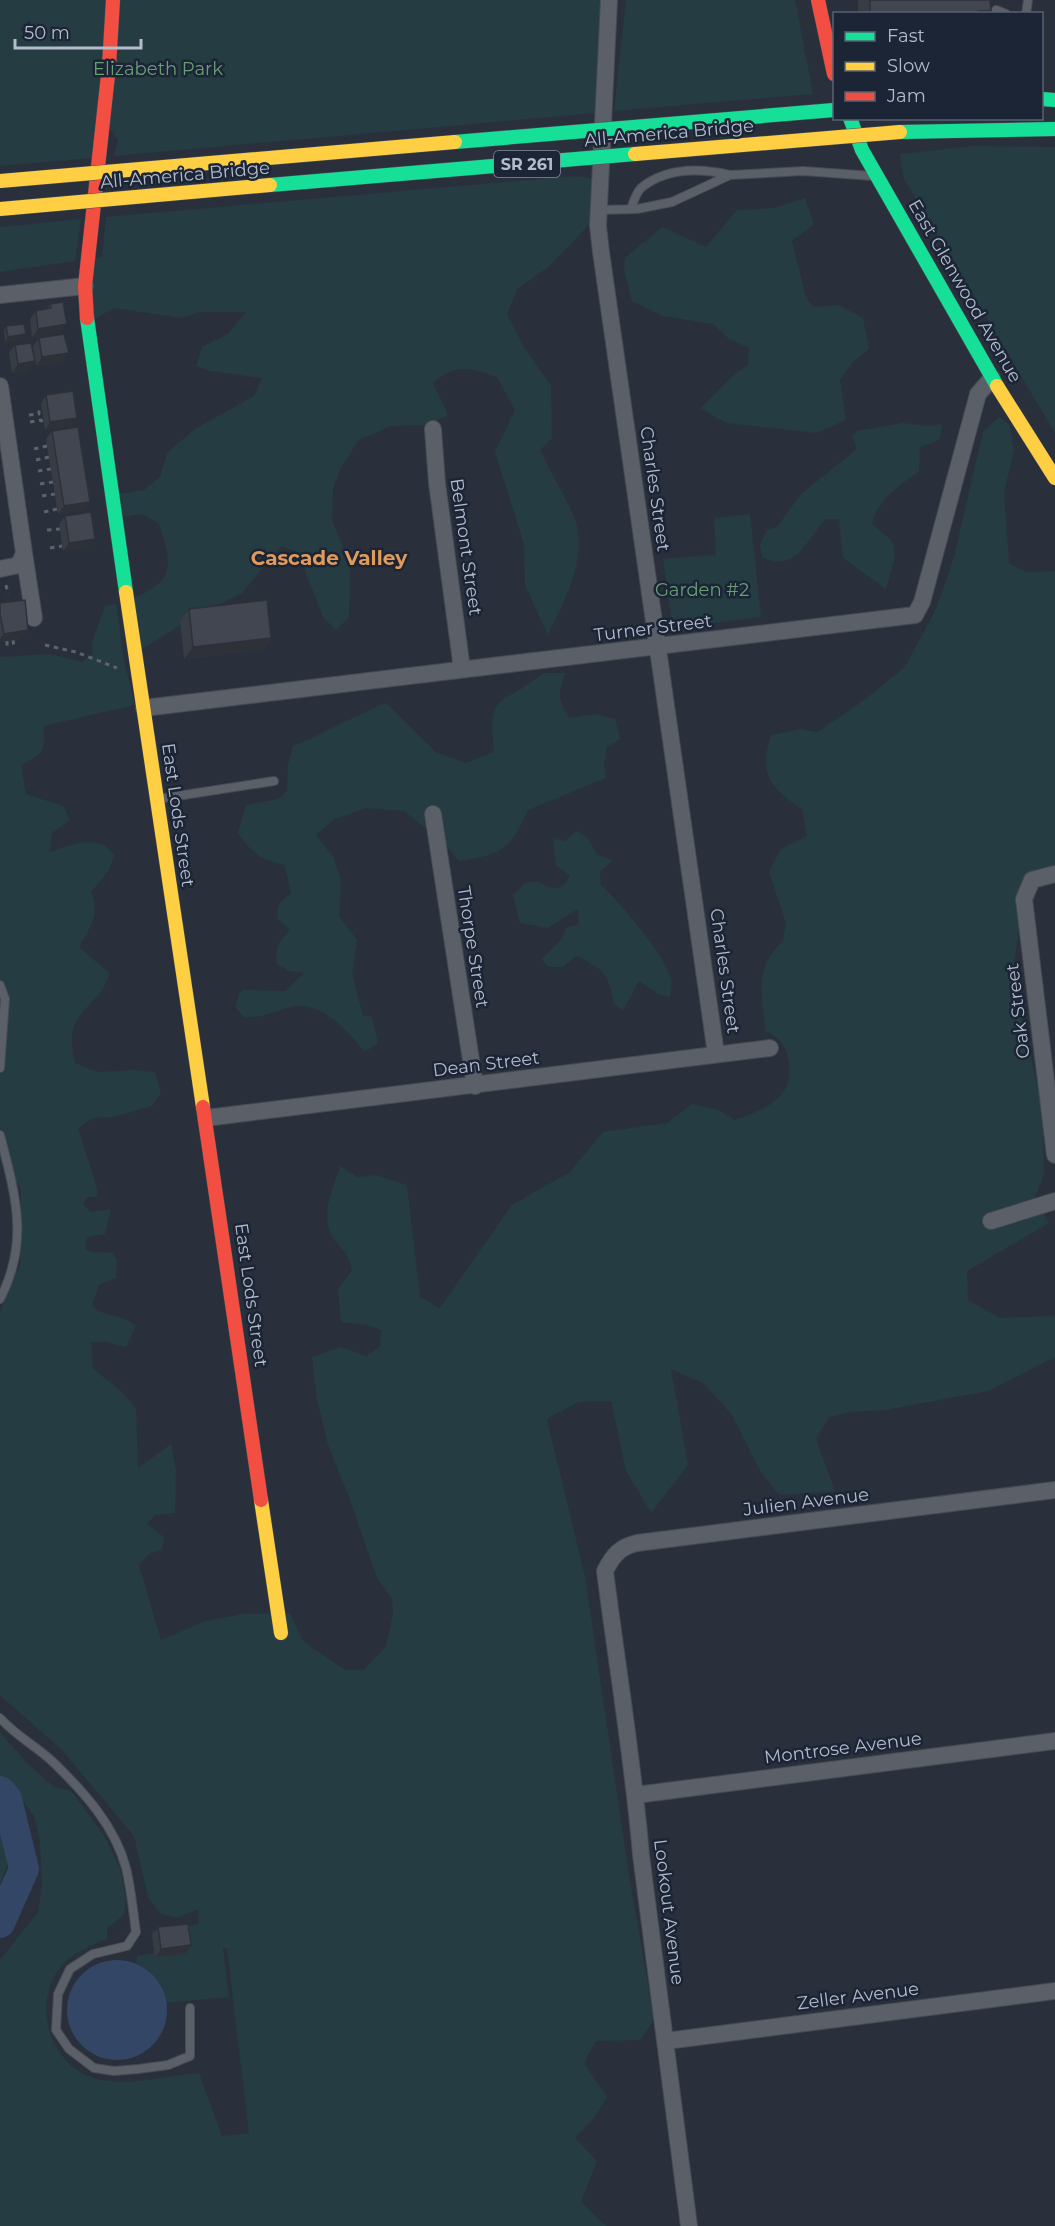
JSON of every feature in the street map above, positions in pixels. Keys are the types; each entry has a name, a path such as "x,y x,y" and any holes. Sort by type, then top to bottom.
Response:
{"street":[{"name":"East Lods Street","path":"113,0 109,66 85,286 89,344 281,1633"},
{"name":"Charles Street","path":"609,0 599,210 601,252 716,1054"},
{"path":"818,0 833,69"},
{"name":"All-America Bridge","path":"0,181 833,110"},
{"name":"East Glenwood Avenue","path":"851,120 862,150 992,378 1055,478"},
{"name":"All-America Bridge","path":"0,209 848,135 956,129 1055,129"},
{"path":"0,295 85,286"},
{"name":"Turner Street","path":"144,708 462,669 659,648 918,613 978,394 992,378"},
{"path":"0,386 34,618"},
{"name":"Belmont Street","path":"433,429 437,483 462,669"},
{"path":"0,569 19,565 24,554"},
{"name":"Thorpe Street","path":"433,814 475,1086"},
{"name":"Oak Street","path":"1050,874 1032,880 1024,899 1055,1155"},
{"name":"Dean Street","path":"206,1118 770,1048"},
{"path":"991,1221 1055,1200"},
{"name":"Julien Avenue","path":"609,1602 605,1571 612,1557 625,1546 1055,1490"},
{"name":"Lookout Avenue","path":"609,1602 626,1739 636,1795 641,1855 689,2226"},
{"name":"Montrose Avenue","path":"636,1795 1055,1741"},
{"name":"Zeller Avenue","path":"666,2041 1055,1991"}],"lane":[{"path":"996,10 1001,12"},
{"path":"631,209 639,189 659,178 703,169 730,176 803,171 859,173 878,177"},
{"path":"599,210 631,209 672,202 730,176"},
{"path":"157,799 274,782"},
{"path":"0,985 5,999 0,1068"},
{"path":"0,1135 19,1217 15,1258 0,1299"},
{"path":"0,1718 13,1733 51,1760 75,1785 110,1828 126,1868 136,1932 127,1946 93,1954 70,1970 58,1994 56,2030 69,2049 94,2068 114,2071 168,2065 190,2056 190,2008"}],"path":[{"path":"29,415 39,414 39,410 42,409"},
{"path":"30,422 41,420 44,424"},
{"path":"34,448 47,446"},
{"path":"36,460 49,457"},
{"path":"38,471 51,469"},
{"path":"40,484 53,482"},
{"path":"42,496 55,494"},
{"path":"44,512 57,509"},
{"path":"47,530 60,529"},
{"path":"50,548 62,546"},
{"path":"6,594 8,602"},
{"path":"14,640 14,648"},
{"path":"7,641 7,648"},
{"path":"45,645 76,652 125,672 139,674"}],"green space":[{"name":"Elizabeth Park","path":"0,0 602,0 596,113 114,156 118,140 98,112 93,158 0,166"},
{"path":"626,0 795,0 813,94 614,111"},
{"path":"974,146 1055,147 1055,433 904,178 900,154"},
{"path":"574,176 601,179 599,210 587,227 547,268 518,288 507,314 524,347 551,386 552,438 540,450 572,512 577,527 579,543 574,575 548,635 525,585 524,544 495,452 515,410 497,377 463,369 449,372 433,383 448,415 428,425 390,426 358,441 341,468 333,488 332,521 350,562 349,617 336,630 323,617 298,553 281,546 242,593 188,620 135,654 127,601 155,587 162,580 167,572 167,552 159,523 141,514 115,518 112,495 144,490 160,477 167,453 195,429 254,396 262,378 210,371 196,366 202,347 228,334 246,312 200,312 182,318 114,308 88,323 88,260 102,257 106,217"},
{"path":"805,198 814,224 792,241 806,297 813,307 838,305 863,318 869,349 852,363 840,380 846,420 816,433 726,423 700,408 735,374 748,365 749,348 729,339 713,324 663,316 632,301 624,270 625,258 662,227 706,247 737,210 774,208"},
{"path":"81,219 75,261 0,272 0,227"},
{"path":"999,417 1009,424 1014,449 1004,493 1009,563 1026,572 1055,571 1055,866 1036,877 1024,899 1012,974 1043,1111 1044,1175 1035,1197 1049,1223 967,1271 968,1300 1000,1318 1055,1316 1055,1357 988,1391 885,1410 851,1412 829,1417 816,1439 835,1491 779,1495 759,1469 732,1415 703,1383 671,1369 688,1465 651,1513 626,1471 611,1401 579,1402 547,1419 585,1577 629,1875 654,2020 640,2040 596,2041 584,2063 607,2097 594,2118 575,2138 597,2161 581,2202 606,2226 0,2226 0,1960 38,1912 42,1887 40,1841 34,1816 17,1793 0,1777 0,1732 27,1763 54,1787 71,1791 104,1835 121,1871 126,1901 124,1915 107,1928 107,1939 84,1949 63,1964 53,1980 47,1997 50,2033 58,2050 69,2064 84,2074 114,2082 199,2073 222,2136 249,2133 227,1948 223,1948 229,1997 166,2003 150,1972 136,1963 137,1956 154,1953 155,1956 182,1932 152,1936 151,1931 199,1924 198,1909 178,1918 161,1914 148,1897 134,1836 63,1751 0,1695 0,1312 20,1265 21,1189 0,1159 0,657 50,654 83,662 93,653 92,642 105,606 116,604 124,661 135,705 43,726 42,751 35,758 21,765 26,794 63,806 70,820 52,833 50,852 84,842 93,842 108,848 114,855 109,870 91,892 95,907 93,920 79,947 109,973 103,989 76,1021 72,1033 75,1063 97,1072 132,1070 155,1072 161,1093 152,1106 113,1117 93,1118 78,1128 97,1188 97,1197 87,1197 83,1204 91,1212 111,1209 105,1234 87,1237 85,1248 91,1252 112,1253 117,1260 116,1278 99,1285 92,1305 103,1313 125,1319 136,1326 126,1347 107,1342 91,1342 93,1369 120,1390 136,1408 138,1468 171,1444 176,1470 175,1513 155,1515 147,1524 164,1537 162,1549 149,1554 139,1565 161,1640 206,1621 244,1614 290,1613 303,1641 345,1670 364,1670 386,1646 393,1614 392,1599 377,1578 328,1445 317,1399 312,1357 341,1347 366,1356 380,1347 381,1330 368,1325 341,1322 338,1289 352,1270 346,1254 331,1234 327,1217 329,1200 340,1166 357,1177 376,1175 407,1185 420,1297 440,1308 512,1205 570,1172 603,1132 667,1123 692,1104 718,1110 735,1120 762,1109 780,1097 788,1083 788,1056 780,1041 774,1035 766,1032 762,983 767,961 783,941 786,923 769,872 781,849 807,836 802,809 782,794 767,770 766,760 771,735 801,729 817,732 863,701 905,667 935,611 954,557 983,432"},
{"path":"903,423 927,426 942,424 940,439 920,448 919,471 883,501 874,516 872,524 892,541 895,557 886,589 843,558 839,519 826,519 792,558 774,561 762,557 760,544 767,530 777,527 801,494 857,449 852,437 857,431"},
{"name":"Garden #2","path":"750,514 761,617 673,628 663,559 716,555 714,518"},
{"path":"543,673 566,673 560,696 569,718 595,714 615,719 620,739 607,747 604,763 606,778 528,810 510,842 486,856 459,861 444,843 404,811 365,808 333,820 316,835 334,858 341,881 339,916 357,940 352,974 363,1015 372,1017 378,1043 365,1052 340,1025 321,1011 310,1007 299,1006 261,1016 244,1017 236,1008 238,996 243,990 285,991 304,973 289,971 277,964 279,945 290,930 278,919 277,914 279,904 291,894 285,865 258,855 238,833 246,805 279,799 287,791 288,764 293,746 386,703 436,752 465,763 494,752 492,732 496,708 500,702"},
{"path":"576,831 587,837 597,854 612,861 600,872 601,885 630,916 660,957 671,979 670,997 658,994 639,981 623,1010 614,1004 607,979 593,965 576,956 563,967 548,967 542,959 562,939 566,928 579,924 578,909 548,928 520,923 513,895 525,883 539,881 552,888 564,885 570,876 556,865 553,839 565,841"},
{"path":"0,1814 12,1849 0,1885"}],"water":[{"path":"117,1960 145,1968 159,1982 167,2010 159,2038 145,2052 117,2060 89,2052 75,2038 67,2010 75,1982 89,1968"}],"building":[{"path":"870,0 990,0 991,11 978,12 870,12"},
{"path":"63,302 67,324 38,329 36,311 51,308 50,304"},
{"path":"24,324 26,334 8,337 6,326"},
{"path":"64,334 69,353 42,357 39,338"},
{"path":"31,343 35,361 18,364 15,345"},
{"path":"73,391 77,418 50,422 46,395"},
{"path":"78,427 90,502 64,506 52,431"},
{"path":"91,512 95,539 69,543 65,516"},
{"path":"25,600 28,630 4,634 0,603"},
{"path":"267,600 271,638 193,647 189,609"},
{"path":"188,1924 191,1945 161,1949 158,1927"}],"waterway":[{"path":"0,1791 7,1799 24,1869 0,1923"}],"traffic: fast":[{"path":"1043,99 1055,100"},
{"path":"455,142 833,110"},
{"path":"851,120 862,150 997,386"},
{"path":"900,132 1055,129"},
{"path":"270,185 635,154"},
{"path":"87,318 126,592"}],"traffic: slow":[{"path":"635,154 900,132"},
{"path":"0,181 455,142"},
{"path":"0,209 270,185"},
{"path":"997,386 1055,478"},
{"path":"126,592 203,1107"},
{"path":"261,1500 281,1633"}],"traffic: jam":[{"path":"87,318 85,286 109,66 113,0"},
{"path":"818,0 833,69"},
{"path":"203,1107 261,1500"}],"district":[{"name":"Cascade Valley","path":"329,558"}]}
